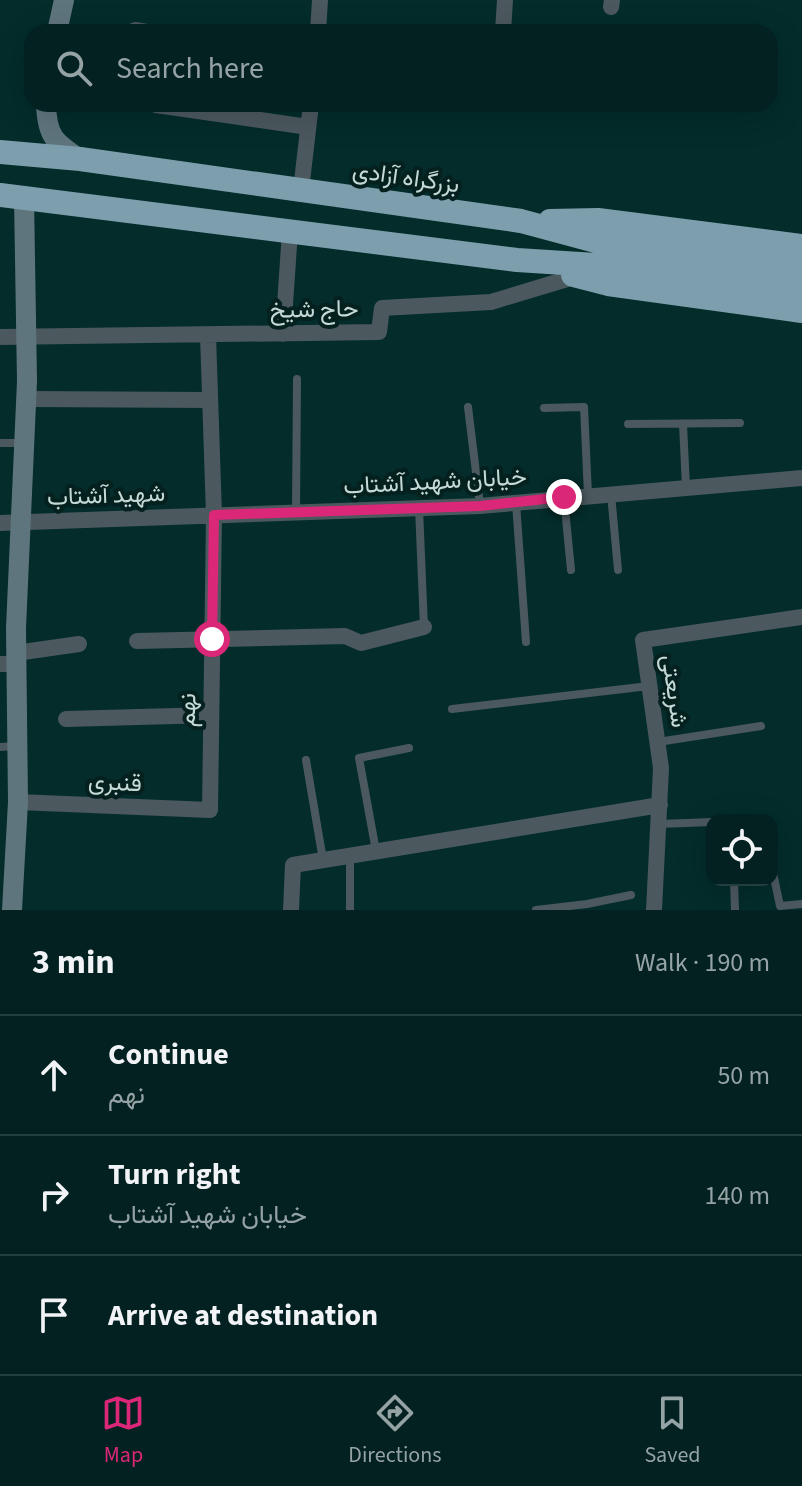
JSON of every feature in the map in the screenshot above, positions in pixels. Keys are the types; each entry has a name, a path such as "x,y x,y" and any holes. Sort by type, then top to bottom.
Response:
{"highway":[{"name":"بزرگراه آزادی","path":"0,152 80,159 521,221 599,242 802,267"},
{"path":"12,196 517,260 596,265 802,290"},
{"path":"521,221 598,220 802,246"},
{"path":"517,260 608,284 802,311"}],"main road":[{"path":"59,24 64,0"},
{"path":"46,112 54,142 80,159"},
{"path":"12,196 26,337 21,522 11,660 9,746 18,802 8,871 12,910"}],"street":[{"path":"318,24 320,0"},
{"path":"504,24 505,0"},
{"path":"204,112 308,127"},
{"path":"301,190 310,112"},
{"path":"283,334 290,231"},
{"name":"حاج شیخ","path":"0,337 379,332 382,308 491,302 577,276"},
{"name":"نهم","path":"208,335 214,515 210,810"},
{"path":"26,399 210,400"},
{"name":"خیابان شهید آشتاب","path":"214,515 480,506 802,478"},
{"name":"شهید آشتاب","path":"0,523 214,515"},
{"name":"شریعتی","path":"654,910 661,768 643,640 802,617"},
{"path":"137,641 345,636 361,643 424,627"},
{"path":"11,660 79,644"},
{"path":"66,719 211,715"},
{"name":"قنبری","path":"18,802 210,810"},
{"path":"291,910 293,865 660,805"}],"lane":[{"path":"296,512 297,379"},
{"path":"468,407 480,506"},
{"path":"544,408 584,407 588,495"},
{"path":"628,424 740,423"},
{"path":"683,424 686,487"},
{"path":"0,443 24,443"},
{"path":"611,493 618,570"},
{"path":"564,497 571,570"},
{"path":"516,502 526,642"},
{"path":"419,508 424,627"},
{"path":"452,709 650,686"},
{"path":"658,742 761,726"},
{"path":"376,851 359,758 409,748"},
{"path":"306,760 323,860"},
{"path":"659,824 706,822"},
{"path":"350,855 350,910"},
{"path":"734,886 735,910"},
{"path":"776,886 780,906 802,904"},
{"path":"536,910 631,895"}],"route":[{"path":"212,639 214,515 480,506 564,497"}]}
